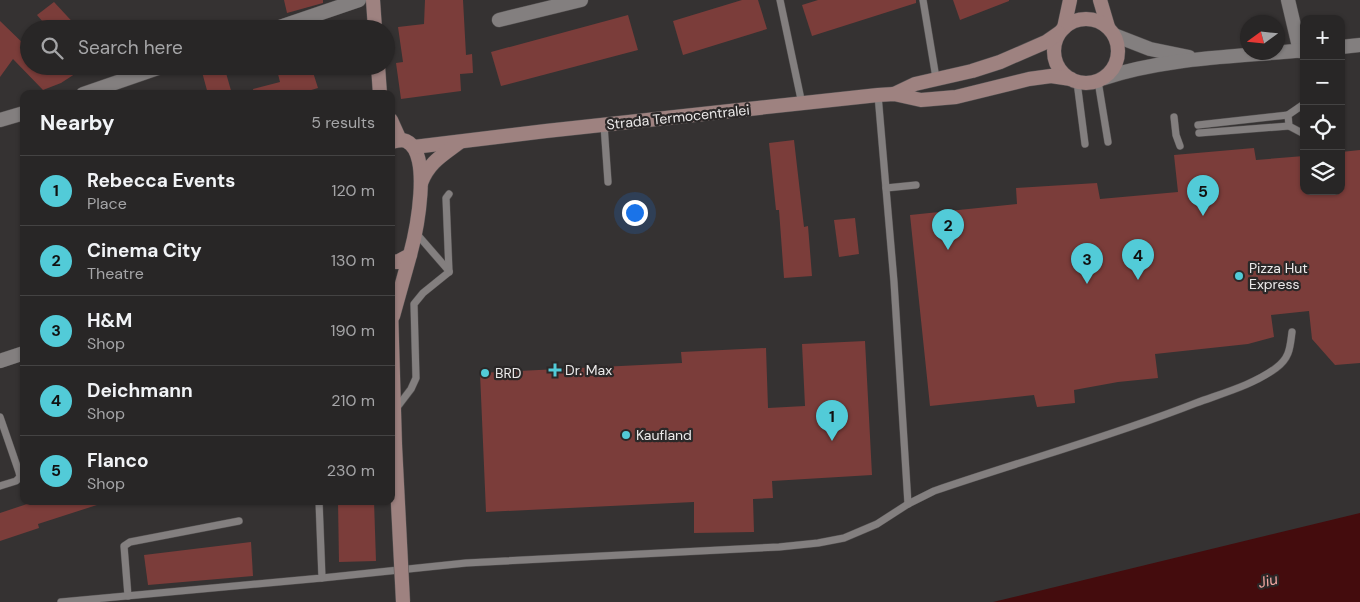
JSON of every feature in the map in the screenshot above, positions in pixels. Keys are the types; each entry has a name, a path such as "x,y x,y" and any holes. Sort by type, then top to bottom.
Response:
{"main road":[{"path":"373,0 374,20"},
{"path":"1070,0 1054,46 1054,56 1063,73 1074,80 1084,83 1101,79 1111,71 1116,63 1118,53 1118,44 1111,31 1100,0"},
{"path":"1061,30 1072,22 1081,19 1091,19 1100,22 1111,31"},
{"name":"Strada Termocentralei","path":"894,94 915,84 972,71 1000,62 1046,42 1061,30"},
{"path":"379,75 380,90"},
{"name":"Strada Termocentralei","path":"414,147 878,95 894,94 922,100 956,97 999,88 1029,79 1050,76 1074,80"},
{"path":"395,302 416,233 420,183 420,164 414,147 406,141 396,141"},
{"path":"420,183 431,164 462,141"},
{"path":"395,262 410,255"},
{"path":"395,410 403,602"}],"street":[{"path":"300,20 359,0"},
{"path":"499,20 557,2 581,0"},
{"path":"1288,0 1300,44"},
{"path":"1111,31 1150,49 1199,60"},
{"path":"1345,47 1360,45"},
{"path":"1101,79 1132,69 1199,60 1300,51"},
{"path":"95,90 138,75"},
{"path":"0,120 20,114"},
{"path":"0,361 20,354"}],"lane":[{"path":"780,0 802,104"},
{"path":"923,0 936,78"},
{"path":"1101,79 1108,142"},
{"path":"1074,80 1085,144"},
{"path":"878,95 894,282 908,504"},
{"path":"1198,125 1288,115 1303,105"},
{"path":"1288,115 1289,126"},
{"path":"1174,117 1176,135 1180,146"},
{"path":"604,125 608,182"},
{"path":"1199,133 1289,126 1300,132"},
{"path":"886,188 916,185"},
{"path":"449,194 446,198 450,272"},
{"path":"416,233 450,272"},
{"path":"395,410 411,389 416,378 414,304 423,293 450,272"},
{"path":"61,602 466,563 778,547 844,538 877,524 908,504 934,491 1119,431 1254,380 1277,367 1290,352 1292,332"},
{"path":"0,417 20,477 16,481 0,486"},
{"path":"319,505 322,578"},
{"path":"128,596 124,546 130,542 239,520"}],"water":[{"name":"Jiu","path":"1360,513 1360,602 993,602"}],"building":[{"path":"284,0 323,0 323,3 287,13"},
{"path":"425,0 463,0 466,55 472,54 473,73 460,74 461,91 401,99 396,63 403,62 398,27 424,24"},
{"path":"742,0 758,0 767,29 683,55 673,21"},
{"path":"818,0 916,0 916,3 812,36 802,5"},
{"path":"953,0 1009,0 1009,1 960,20"},
{"path":"54,2 71,20 41,20 37,15"},
{"path":"628,15 638,50 501,86 491,52"},
{"path":"0,21 20,40 20,66 13,59 0,77"},
{"path":"28,75 73,75 61,83 43,90"},
{"path":"203,75 227,75 231,90 207,90"},
{"path":"278,75 314,75 318,88 311,90 253,90 280,82"},
{"path":"794,140 804,227 808,226 812,276 784,278 779,210 776,210 769,143"},
{"path":"1254,148 1256,160 1300,156 1300,195 1345,195 1345,152 1360,150 1360,363 1335,365 1312,339 1309,311 1271,315 1274,337 1248,344 1155,354 1158,378 1118,382 1074,390 1075,403 1037,407 1034,395 930,406 910,215 1017,204 1016,188 1097,183 1100,199 1178,192 1174,155"},
{"path":"855,218 859,254 839,257 834,220"},
{"name":"Kaufland","path":"865,341 872,475 772,481 773,498 753,499 754,532 694,533 694,502 486,512 480,373 682,363 681,352 766,348 768,408 805,406 802,344"},
{"path":"24,505 97,505 38,524 39,528 0,541 0,513"},
{"path":"338,505 374,505 376,561 339,562"},
{"path":"251,542 253,576 148,585 144,555"}],"place":[{"name":"Flanco","path":"1203,216"},
{"name":"Cinema City","path":"948,250"},
{"name":"Pizza Hut Express","path":"1239,276"},
{"name":"Deichmann","path":"1138,280"},
{"name":"H&M","path":"1087,284"},
{"name":"Dr. Max","path":"555,370"},
{"name":"BRD","path":"485,373"},
{"name":"Kaufland","path":"626,435"},
{"name":"Rebecca Events","path":"832,441"}]}
